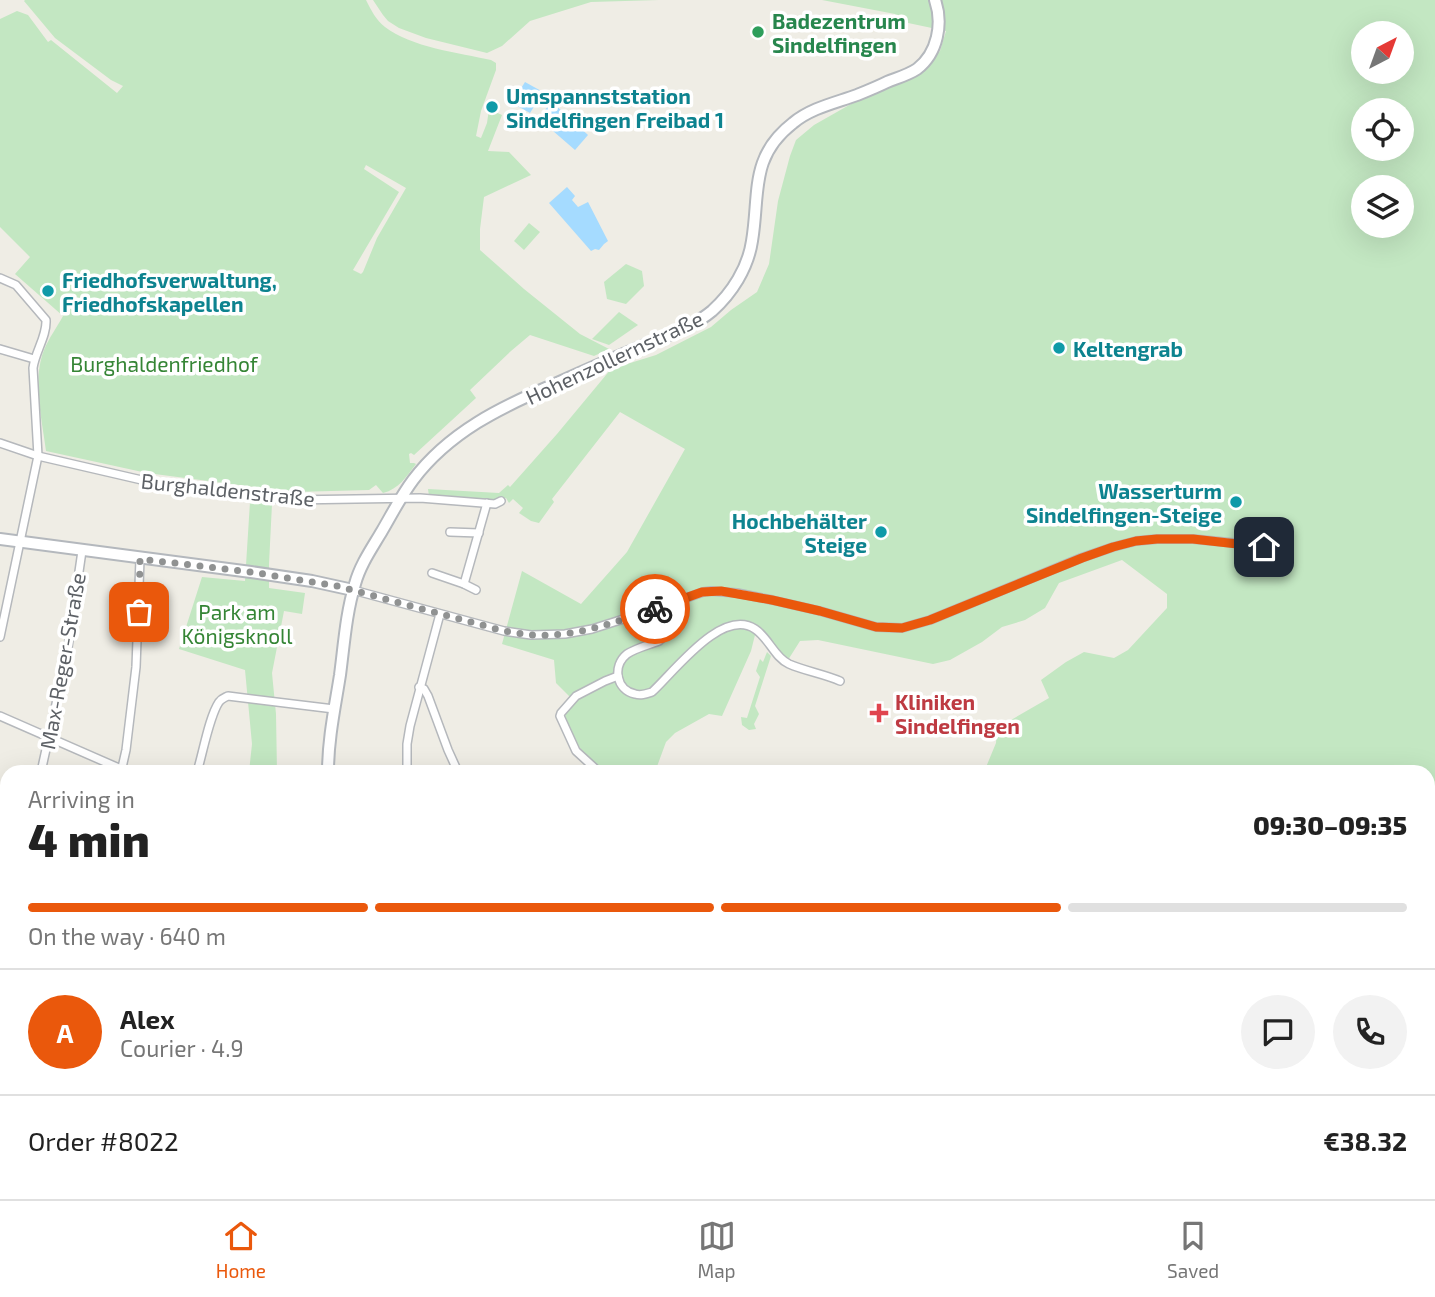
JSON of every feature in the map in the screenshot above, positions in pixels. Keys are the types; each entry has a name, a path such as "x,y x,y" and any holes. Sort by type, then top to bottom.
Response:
{"street":[{"name":"Hohenzollernstraße","path":"328,765 349,611 357,576 412,481 430,460 476,422 536,392 684,328 714,309 730,291 749,256 756,188 768,151 775,141 792,123 811,112 903,76 919,67 929,54 938,31 935,0"},
{"path":"0,278 16,285 46,320 46,330 34,359 38,456 0,637"},
{"path":"0,349 34,359"},
{"name":"Burghaldenstraße","path":"0,443 38,456 146,481 266,498 420,498 495,504 501,501"},
{"path":"464,584 487,503"},
{"path":"450,532 479,533"},
{"path":"0,539 312,581 504,631 531,635 592,629 702,592 721,591 808,608 876,627 902,628 930,620 1082,558 1136,541 1193,539 1264,547"},
{"name":"Max-Reger-Straße","path":"43,765 67,654 82,551"},
{"path":"125,765 136,667 140,559"},
{"path":"432,573 476,590"},
{"path":"658,608 666,622 666,633 659,641 627,654 619,664 618,677 631,693 640,695 652,692 710,636 728,625 737,623 746,624 759,632 781,659 789,664 840,681"},
{"path":"406,765 408,733 440,614"},
{"path":"591,765 579,755 560,716 576,696 618,677"},
{"path":"419,687 426,692 455,765"},
{"path":"200,765 210,726 223,698 229,696 334,709"},
{"path":"0,716 111,765"}],"green space":[{"name":"Burghaldenfriedhof","path":"366,0 379,21 395,34 436,48 491,60 496,63 496,70 481,111 476,136 481,138 489,109 502,115 488,151 509,152 531,175 484,197 480,250 580,334 609,349 594,356 530,335 470,390 476,398 414,455 409,454 410,463 416,464 398,485 383,493 376,485 369,490 294,492 261,488 147,473 46,451 38,387 40,362 63,316 15,274 30,257 0,227 0,19 17,11 28,15 48,42 51,40 117,93 123,86 55,38 24,1","holes":["366,165 406,188 377,238 363,272 361,274 353,270 399,192 364,169"]},
{"path":"373,0 659,0 591,2 530,21 502,46 487,53 426,38 399,28 388,21"},
{"path":"822,0 1435,0 1435,765 987,765 996,743 997,728 1049,698 1041,680 1084,652 1114,658 1128,650 1167,608 1167,594 1122,560 1059,583 1045,608 1025,620 1002,627 950,660 933,664 818,640 800,641 788,660 768,636 755,635 751,651 722,716 709,714 675,733 666,742 658,765 598,765 585,753 570,731 565,714 574,701 556,683 554,660 502,644 522,571 581,604 627,552 685,449 620,412 552,499 554,502 539,523 519,513 523,508 513,499 509,503 506,498 490,501 429,496 428,489 499,493 508,485 510,487 611,369 656,355 711,327 757,292 769,264 778,201 796,140 814,125 851,104 915,76 940,51 946,31 894,20 895,14"},
{"path":"529,223 540,232 524,250 514,241"},
{"path":"626,264 642,271 644,286 626,304 607,299 604,282"},
{"path":"619,312 638,325 609,345 592,339"},
{"name":"Park am Königsknoll","path":"250,502 272,504 269,588 305,593 302,614 284,611 272,673 277,765 250,765 252,744 245,670 179,649 202,577 245,581"},
{"path":"767,652 771,656 755,706 759,714 754,724 756,729 749,730 742,725 741,717 747,718 760,677 756,671 760,659 763,662"}],"water":[{"path":"525,82 543,92 530,113 512,103"},
{"path":"552,102 588,135 575,150 538,118"},
{"path":"567,187 575,196 572,200 578,207 588,202 608,241 599,250 591,251 549,203"}],"way so far":[{"path":"139,612 140,559 251,572 337,586 504,631 531,635 565,634 592,629 655,609"}],"place":[{"name":"Badezentrum Sindelfingen","path":"758,32"},
{"name":"Umspannststation Sindelfingen Freibad 1","path":"492,107"},
{"name":"Friedhofsverwaltung, Friedhofskapellen","path":"48,291"},
{"name":"Keltengrab","path":"1059,348"},
{"name":"Wasserturm Sindelfingen-Steige","path":"1236,502"},
{"name":"Hochbehälter Steige","path":"881,532"},
{"name":"Kliniken Sindelfingen","path":"879,713"}],"route":[{"path":"655,609 702,592 721,591 820,611 876,627 902,628 930,620 1082,558 1136,541 1193,539 1264,547"}]}
